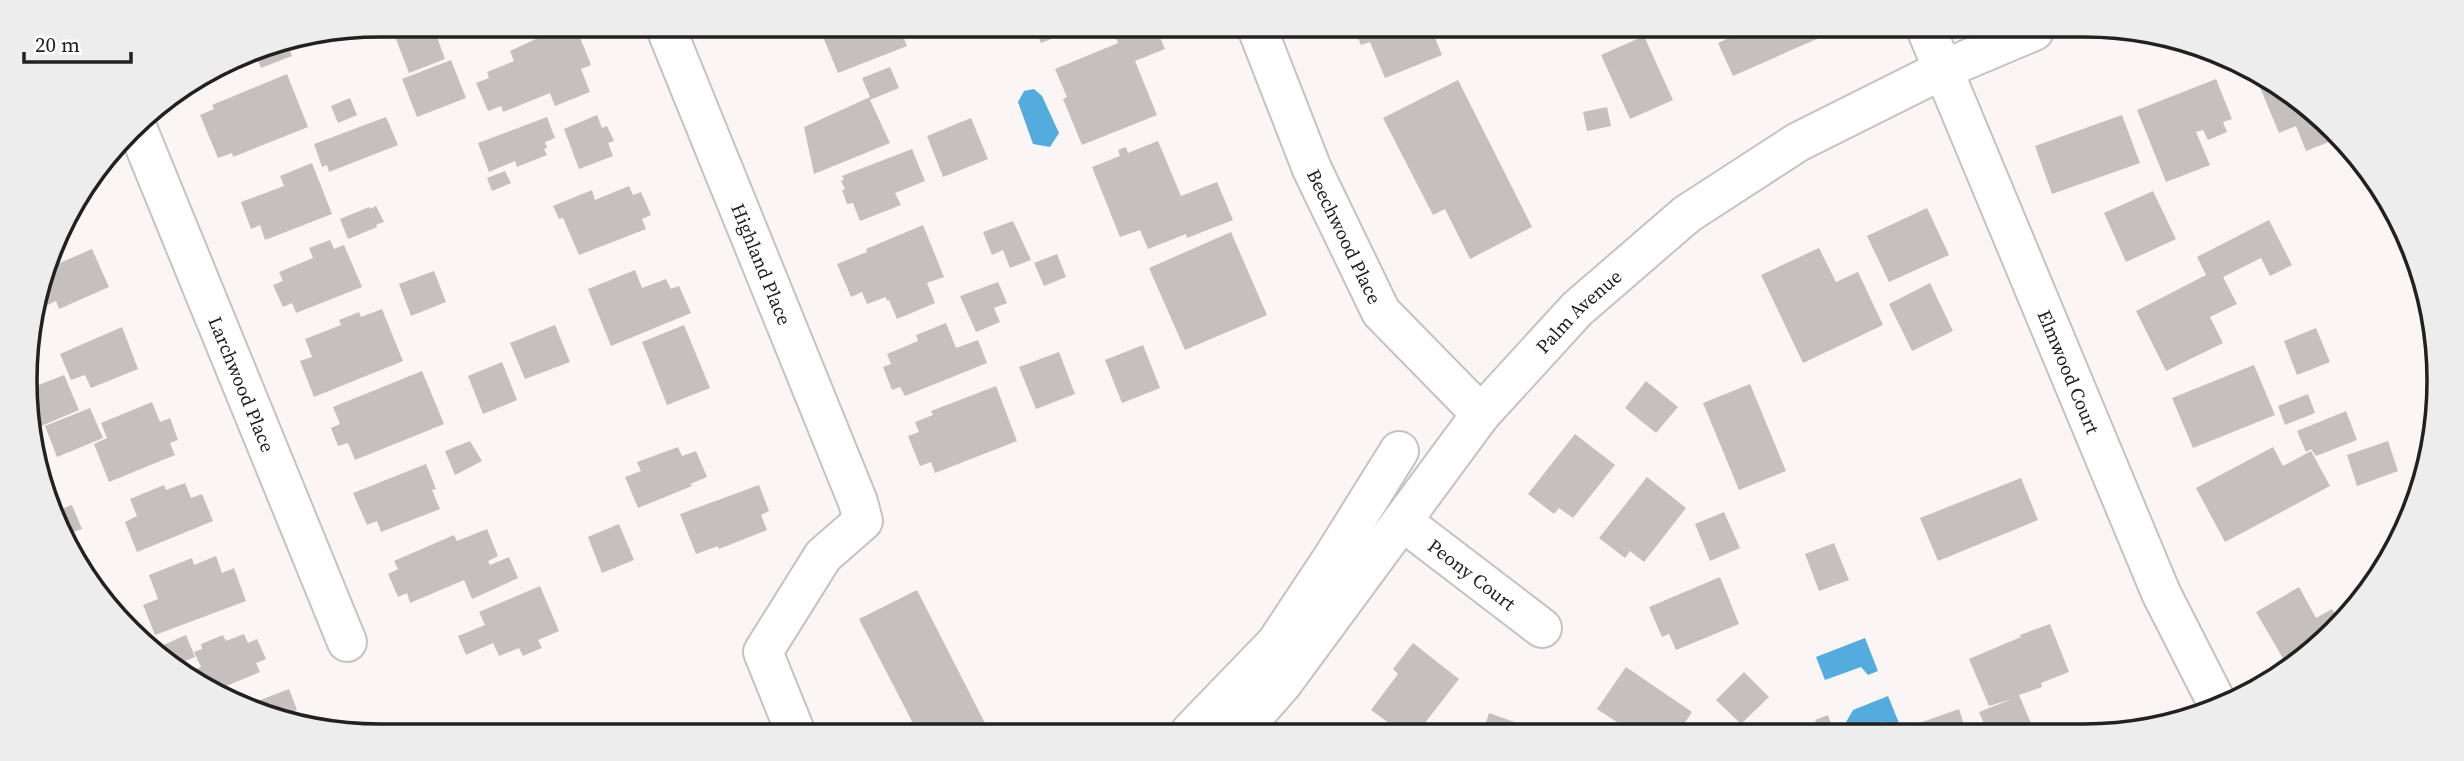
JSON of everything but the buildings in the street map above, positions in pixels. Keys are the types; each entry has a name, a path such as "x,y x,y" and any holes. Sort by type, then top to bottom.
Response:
{"street":[{"name":"Highland Place","path":"669,37 858,502 863,521 823,556 763,652 792,724"},
{"name":"Beechwood Place","path":"1261,37 1312,169 1381,312 1481,414"},
{"name":"Elmwood Court","path":"1929,37 2161,593 2215,698"},
{"name":"Palm Avenue","path":"1247,724 1282,684 1481,414 1577,309 1687,215 1798,142 1942,69 2019,37"},
{"name":"Larchwood Place","path":"140,134 347,642"},
{"path":"1199,724 1276,643 1399,451"},
{"name":"Peony Court","path":"1402,521 1542,628"}],"water":[{"path":"1034,89 1042,96 1059,133 1050,147 1033,144 1018,102 1024,91"},
{"path":"1865,638 1878,671 1868,675 1861,667 1825,680 1816,657"},
{"path":"1888,696 1899,723 1847,724 1853,710"}]}
